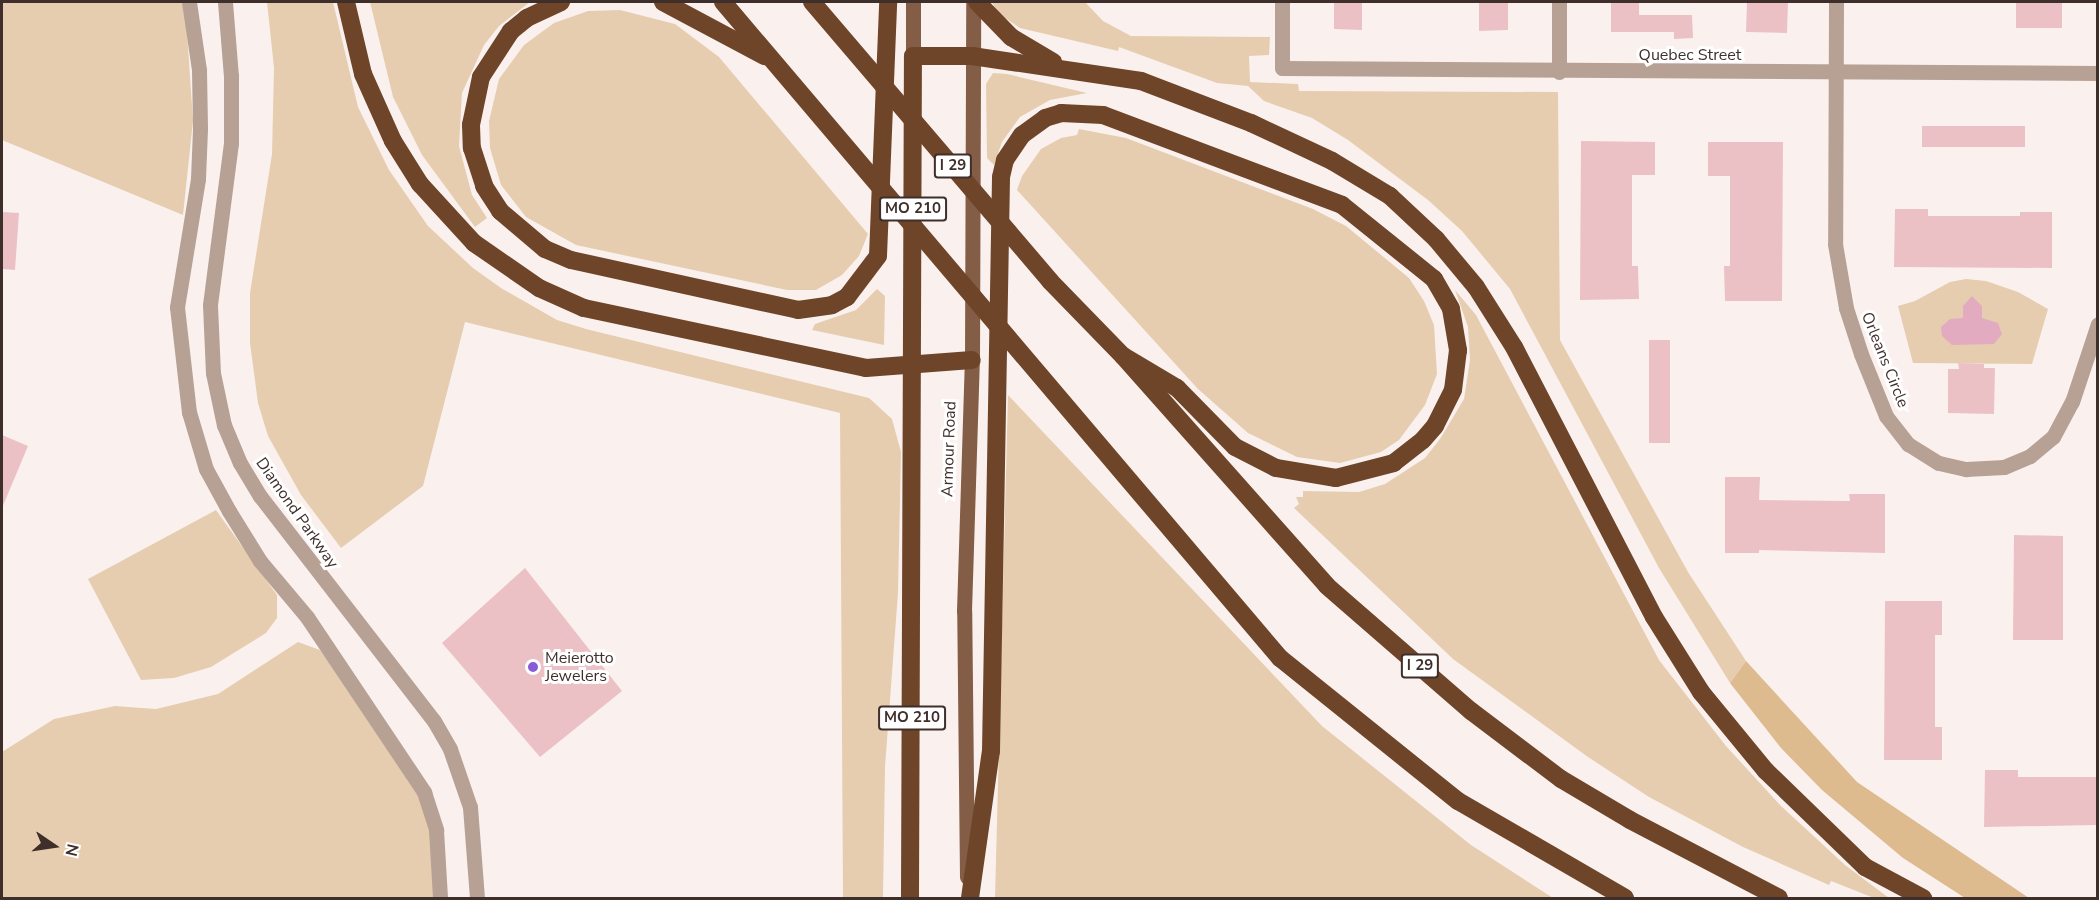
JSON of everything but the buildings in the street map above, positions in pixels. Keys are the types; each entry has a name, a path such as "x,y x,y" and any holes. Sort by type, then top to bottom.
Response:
{"highway":[{"path":"346,2 363,74 393,141 420,184 445,213 474,243 507,268 584,308 866,368 972,360"},
{"path":"561,2 526,18 510,31 481,76 471,125 472,148 484,186 500,212 545,249 571,260 798,309 832,305 847,297 878,256 888,2"},
{"path":"663,2 696,16 778,64"},
{"path":"723,2 778,64 851,156 1040,373 1280,658 1458,801 1625,898"},
{"name":"I 29","path":"812,2 1050,281 1123,356 1327,586 1471,711 1561,778 1630,820 1779,898"},
{"path":"975,2 1011,37 1059,66"},
{"path":"913,56 972,56 1059,66 1141,81 1251,123 1332,160 1390,196 1436,239 1476,287 1514,347 1654,617 1701,692 1766,771 1865,867 1923,898"},
{"name":"MO 210","path":"910,898 913,56"},
{"path":"968,898 991,751 1001,177 1005,160 1022,135 1045,118 1061,113 1103,115 1342,205 1434,279 1450,309 1458,350 1453,390 1435,426 1423,440 1394,463 1378,470 1329,478 1276,468 1235,447 1177,388 1123,356"}],"main road":[{"name":"MO 210","path":"913,2 913,56"},
{"name":"Armour Road","path":"968,898 964,611 972,360 972,56 975,2"}],"street":[{"path":"189,2 199,70 200,129 198,179 177,307 189,412 206,469 260,561 307,617 424,792 436,830 440,898"},
{"name":"Diamond Parkway","path":"225,2 231,76 231,143 210,305 213,373 224,425 240,463 260,496 434,721 450,748 470,807 477,898"},
{"name":"Quebec Street","path":"1282,2 1282,68 1559,72 2097,74"},
{"path":"1559,2 1559,72"},
{"name":"Orleans Circle","path":"1836,2 1835,244 1846,309 1886,416 1908,444 1939,463 1966,469 2004,467 2030,456 2053,437 2072,402 2097,324"}],"shaded area":[{"path":"2,2 185,2 193,121 183,215 2,140"},
{"path":"267,2 333,2 358,107 389,170 428,226 473,268 501,288 557,320 586,329 869,398 892,419 901,452 898,593 885,767 883,898 843,898 840,413 465,322 423,486 341,548 301,495 268,436 258,403 250,343 250,293 272,154 274,68"},
{"path":"370,2 530,2 499,26 484,45 462,93 459,146 472,195 487,218 475,227 422,155 393,97"},
{"path":"992,2 1085,2 1103,21 1131,36 1270,37 1269,55 1249,56 1250,82 1298,84 1299,91 1558,92 1560,340 1688,572 1746,661 1730,683 1659,568 1510,289 1462,231 1428,200 1348,140 1312,118 1264,101 1248,86 1217,83 1119,47 1118,51 1020,28 998,13"},
{"path":"620,10 675,24 719,57 868,234 859,256 842,275 816,290 787,290 576,245 526,217 501,185 490,148 489,121 499,79 524,45 554,23 588,11"},
{"path":"993,73 1007,74 1087,93 1050,100 1020,117 1002,142 994,165 987,158 986,84"},
{"path":"1079,129 1126,138 1313,209 1346,226 1409,278 1424,301 1434,325 1437,374 1425,405 1399,440 1381,452 1340,463 1297,457 1248,433 1198,389 1017,190 1022,176 1041,149 1061,138 1077,135"},
{"path":"1966,279 1986,281 2018,292 2048,309 2032,364 1913,363 1898,306 1915,301 1950,282"},
{"path":"877,289 885,296 884,345 812,330 815,324 856,310"},
{"path":"1455,290 1476,315 1659,660 1726,746 1781,806 1845,865 1889,898 1874,898 1831,881 1829,885 1743,847 1649,797 1588,757 1453,659 1294,508 1299,504 1296,497 1303,497 1303,491 1359,492 1385,484 1425,458 1440,439 1464,399 1470,360 1468,327"},
{"path":"1972,296 1982,306 1982,318 1998,323 2002,334 1994,344 1952,345 1942,336 1941,327 1950,319 1963,318 1963,306"},
{"path":"1008,395 1322,726 1471,845 1553,898 995,898"},
{"path":"216,510 277,595 277,618 266,633 211,667 174,678 141,680 88,579"},
{"path":"298,642 320,650 409,769 431,826 436,898 2,898 2,752 54,719 115,706 156,709 218,694"},
{"path":"1746,661 1857,782 2029,898 1965,898 1903,858 1822,790 1781,748 1730,683"}],"place":[{"name":"Meierotto Jewelers","path":"533,667"}]}
